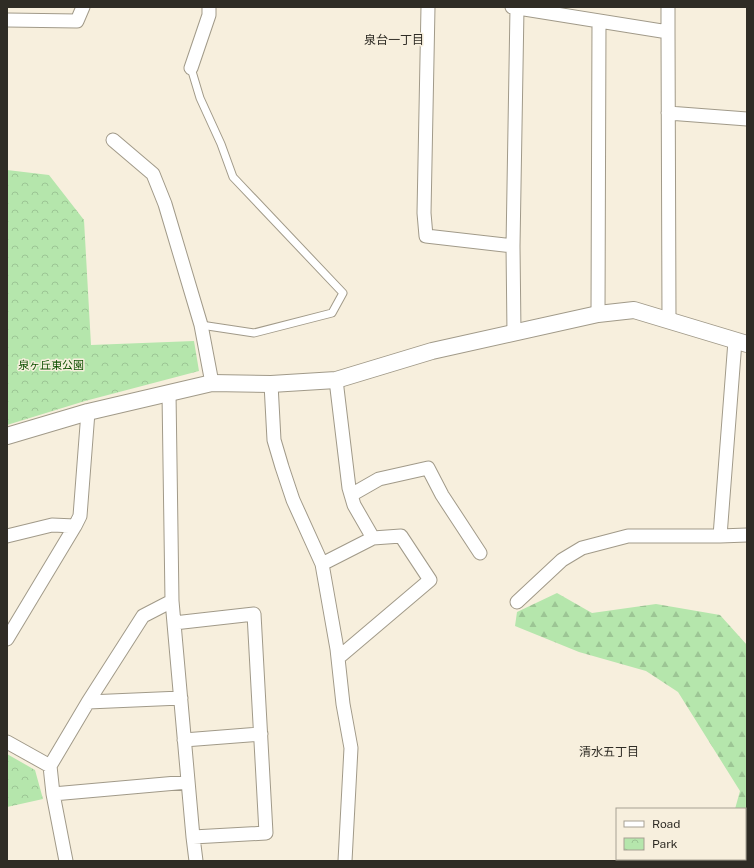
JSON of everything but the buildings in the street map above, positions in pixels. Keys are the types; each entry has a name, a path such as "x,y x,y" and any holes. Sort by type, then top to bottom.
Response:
{"street":[{"path":"7,20 77,21 83,7"},
{"path":"191,68 209,15 209,7"},
{"path":"428,7 424,213 426,236 513,246"},
{"path":"668,7 669,320"},
{"path":"514,333 514,8 668,32"},
{"path":"598,21 598,314"},
{"path":"668,114 747,118"},
{"path":"113,140 153,174 165,204 201,325 212,383"},
{"path":"7,436 88,412 212,383 271,384 336,380 432,351 598,314 634,310 741,342 720,536"},
{"path":"336,380 349,488 354,505 373,538"},
{"path":"271,384 274,440 294,500 322,564 338,658 343,704 351,748 345,861"},
{"path":"169,393 172,601 196,861"},
{"path":"7,639 80,516 88,412"},
{"path":"351,495 379,479 428,468 442,495 480,553"},
{"path":"7,536 52,525 75,526"},
{"path":"517,602 562,560 582,548 628,536 747,535"},
{"path":"322,564 373,538 401,536 430,580 338,658"},
{"path":"66,861 53,794 50,766 88,702 143,616 172,601"},
{"path":"174,623 254,614 266,834 193,837"},
{"path":"88,702 181,698"},
{"path":"184,740 260,734"},
{"path":"7,742 50,766"},
{"path":"53,794 188,782"}],"lane":[{"path":"191,68 200,98 221,144 233,177 343,293 332,313 254,333 201,325"}],"green space":[{"name":"泉ヶ丘東公園","path":"7,170 49,175 84,220 91,345 194,341 199,371 85,401 7,425"},
{"path":"557,593 592,613 656,604 720,615 747,645 747,861 719,861 746,860 746,808 735,808 740,791 678,692 646,671 579,652 515,626 517,612"},
{"path":"7,754 35,770 43,799 7,807"}],"district":[{"name":"泉台一丁目","path":"394,40"},
{"name":"清水五丁目","path":"609,752"}]}
